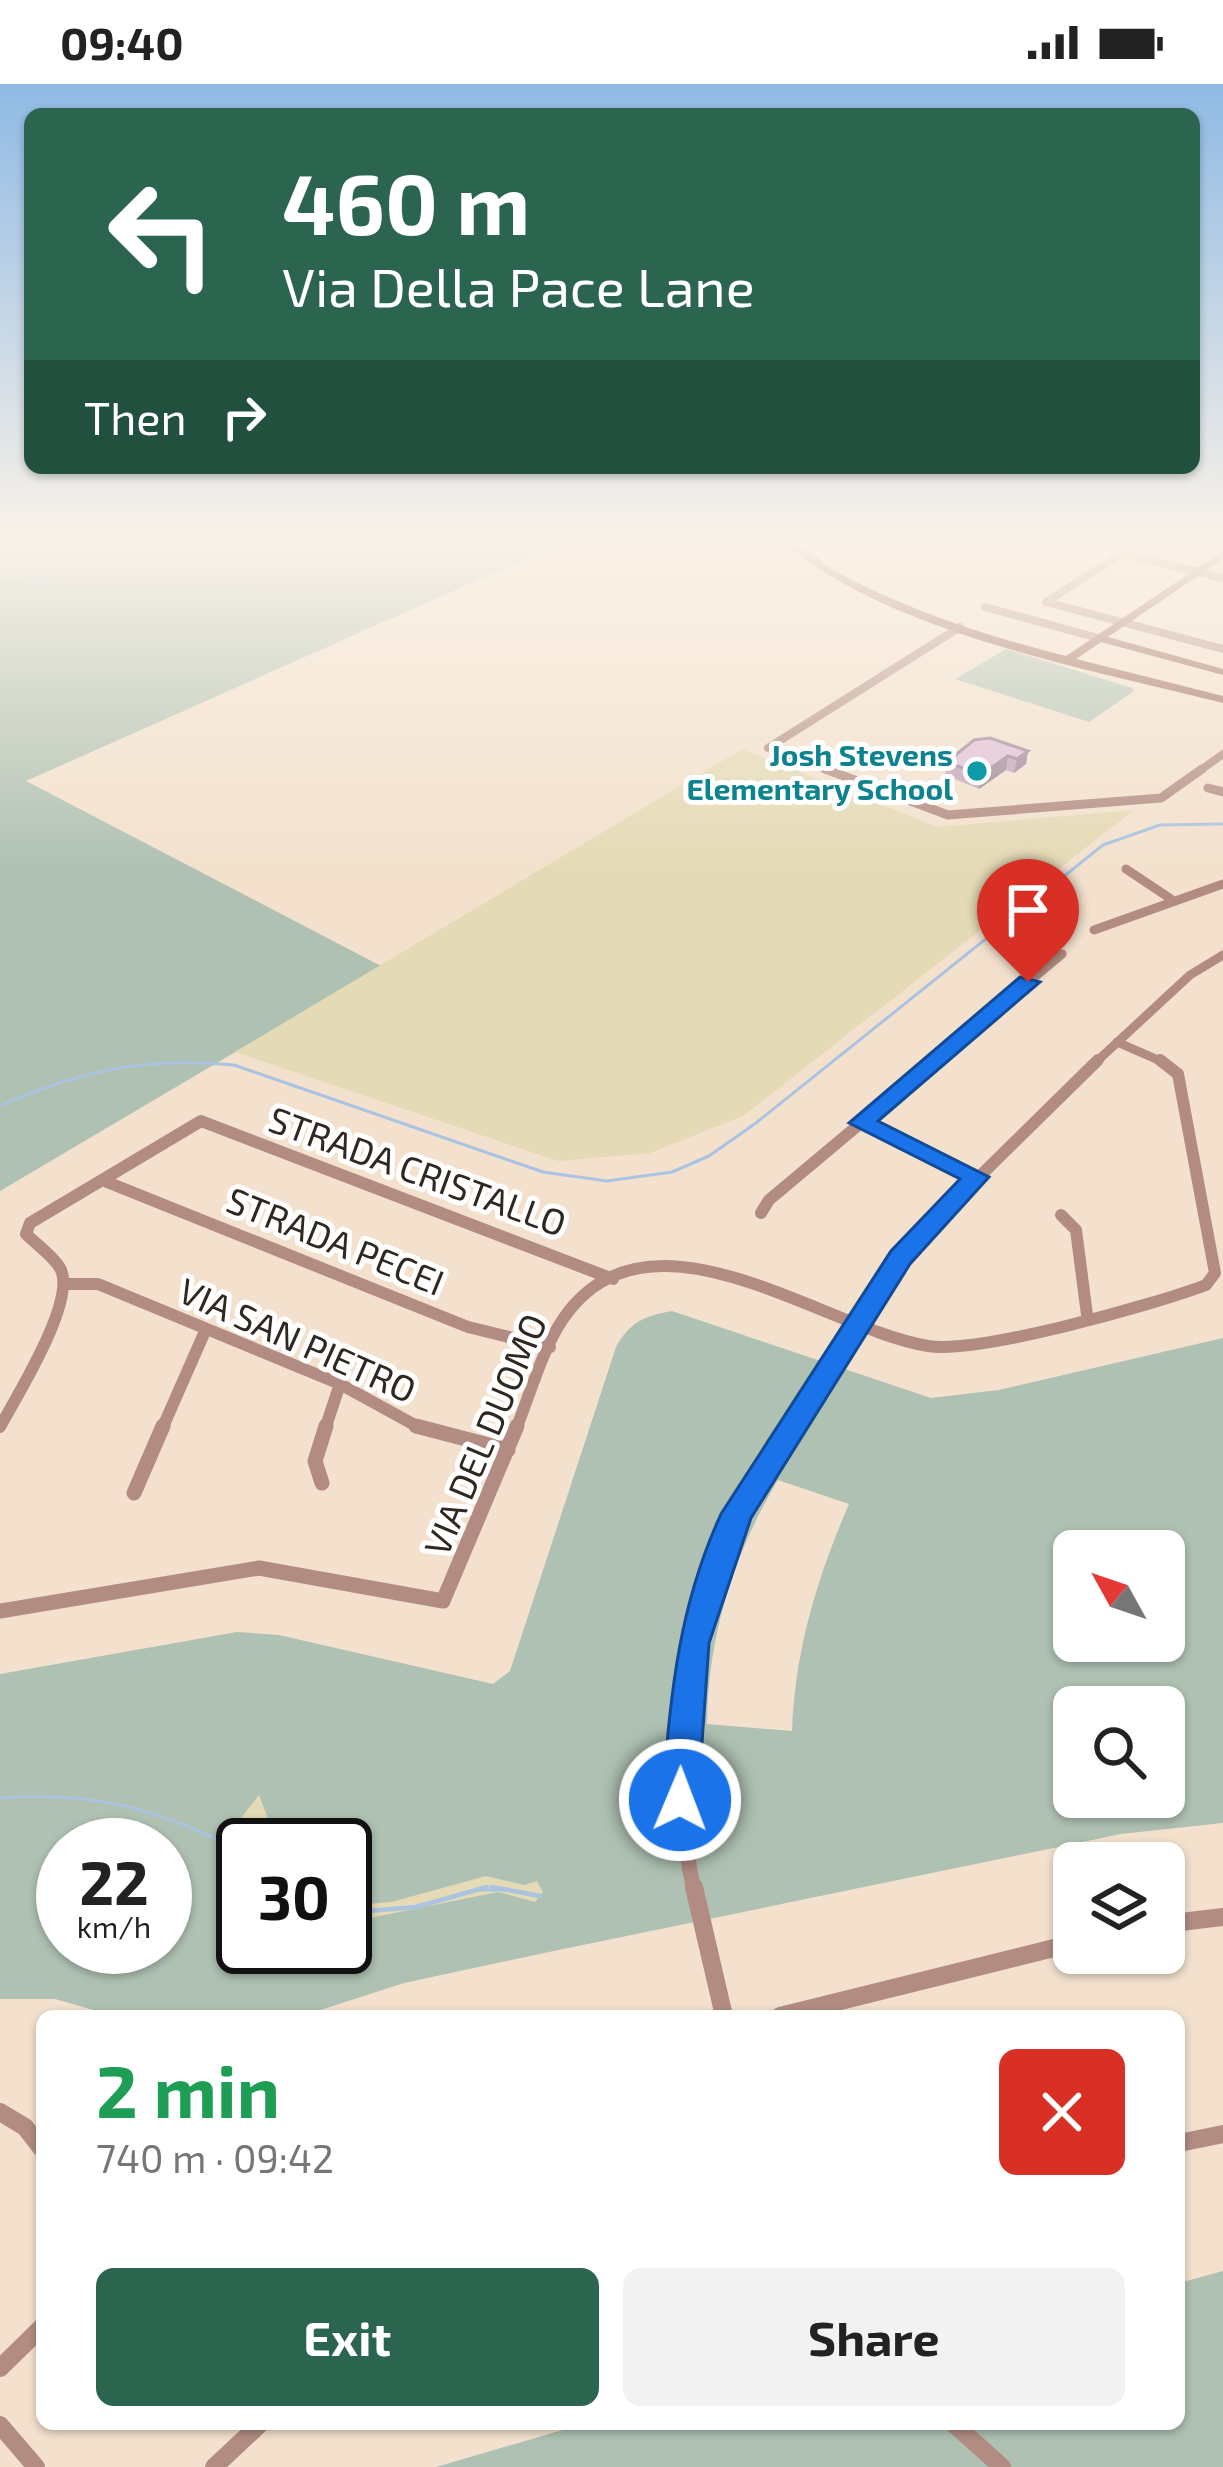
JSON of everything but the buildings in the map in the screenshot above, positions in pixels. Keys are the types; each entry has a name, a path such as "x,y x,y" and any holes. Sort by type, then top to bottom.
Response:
{"main road":[{"path":"1054,650 1223,696"},
{"path":"1058,650 1074,655"},
{"path":"1074,655 1081,650"},
{"path":"1143,650 1223,672"}],"street":[{"path":"923,650 768,748 948,815 1161,798 1223,754"},
{"path":"1208,788 1223,792"},
{"path":"1126,869 1171,898"},
{"path":"1094,930 1171,898 1223,884"},
{"path":"761,1214 1062,954"},
{"path":"723,2010 683,1841 681,1740 693,1643 718,1556 737,1514 915,1240 1118,1042 1190,976 1223,955"},
{"name":"VIA DEL DUOMO","path":"0,1611 259,1568 443,1601 570,1307 613,1279 650,1268 693,1267 925,1346 946,1347 1198,1289 1215,1273 1178,1074 1118,1042"},
{"name":"STRADA CRISTALLO","path":"102,1180 201,1121 589,1265 613,1279"},
{"path":"861,1123 976,1177"},
{"path":"0,1427 56,1318 64,1284 53,1257 26,1234 30,1223 102,1180"},
{"name":"STRADA PECEI","path":"102,1180 488,1334 550,1347"},
{"path":"1061,1215 1076,1230 1087,1315"},
{"name":"VIA SAN PIETRO","path":"64,1284 98,1284 340,1384 423,1430 508,1450"},
{"path":"134,1493 206,1329"},
{"path":"322,1483 315,1461 340,1384"},
{"path":"1185,1922 1223,1917"},
{"path":"804,2010 1053,1948"},
{"path":"0,2112 25,2127 36,2142"},
{"path":"1185,2142 1223,2134"},
{"path":"0,2368 36,2333"},
{"path":"0,2425 36,2467"},
{"path":"214,2467 254,2430"},
{"path":"961,2430 1002,2467"}],"green space":[{"path":"0,650 320,650 26,781 381,966 0,1191"},
{"path":"1010,650 1134,691 1089,722 955,679"},
{"path":"672,1311 931,1398 999,1390 1223,1338 1223,1823 1053,1842 1053,1848 404,1983 321,2010 94,2010 55,1999 0,1999 0,1674 237,1632 279,1635 493,1684 510,1671 616,1347 632,1326","holes":["778,1480 849,1504 810,1615 792,1731 707,1724 712,1660 726,1598 748,1538"]},
{"path":"1223,2271 1223,2467 436,2467 562,2430 1185,2430 1185,2281"}],"sand":[{"path":"742,749 937,827 1134,810 743,1116 650,1153 558,1161 235,1052"},
{"path":"259,1795 268,1818 241,1818"},
{"path":"486,1876 524,1885 537,1881 543,1892 535,1902 498,1892 372,1918 372,1904"}],"waterway":[{"path":"0,1106 114,1069 173,1063 234,1065 543,1172 607,1181 672,1172 709,1156 756,1123 1103,845 1160,825 1223,824"},
{"path":"0,1798 67,1797 125,1806 216,1839"},
{"path":"372,1911 416,1907 487,1887"},
{"path":"492,1887 540,1896"},
{"path":"477,1890 507,1890"}],"place":[{"name":"Josh Stevens Elementary School","path":"977,771"}],"route":[{"path":"680,1800 684,1695 693,1643 718,1556 737,1514 901,1258 976,1177 861,1123 1028,982"}]}
